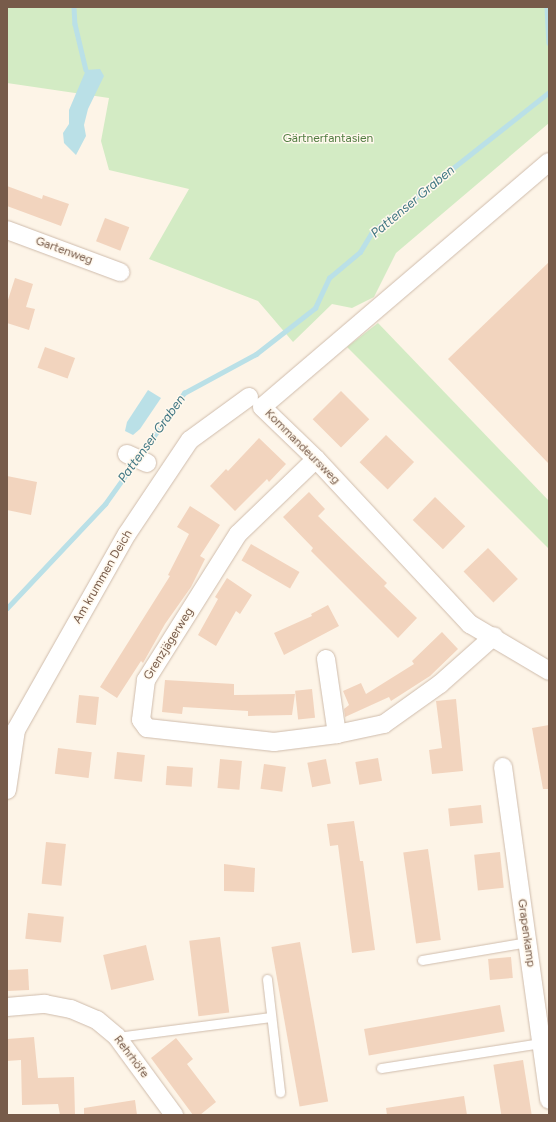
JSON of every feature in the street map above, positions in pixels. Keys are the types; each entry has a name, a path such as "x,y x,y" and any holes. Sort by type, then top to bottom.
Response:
{"street":[{"name":"Kommandeursweg","path":"549,162 262,408 316,460 470,624 494,636 549,672"},
{"name":"Gartenweg","path":"7,230 120,272"},
{"name":"Am krummen Deich","path":"7,790 16,730 127,534 190,440 249,397"},
{"path":"127,454 147,463"},
{"name":"Grenzjägerweg","path":"316,460 238,534 146,680 141,720 147,728 274,742 337,734 384,724 399,715 440,684 494,636"},
{"path":"326,659 337,734"},
{"name":"Grapenkamp","path":"503,767 549,1100"},
{"name":"Rehrhöfe","path":"7,1007 45,1004 71,1009 97,1020 117,1036 174,1115"}],"lane":[{"path":"422,960 527,942"},
{"path":"267,979 280,1092"},
{"path":"117,1036 271,1017"},
{"path":"381,1068 541,1043"}],"green space":[{"name":"Gärtnerfantasien","path":"7,7 549,7 549,123 396,253 374,297 352,308 332,304 293,342 258,301 149,259 189,189 109,170 101,141 109,98 7,83"},
{"path":"378,323 549,501 549,549 347,347"}],"water":[{"path":"100,69 104,76 88,109 84,125 86,136 76,155 64,143 63,133 69,124 69,110 86,70"},
{"path":"148,390 161,398 140,429 133,435 125,431 127,422"}],"building":[{"path":"7,186 42,199 43,195 69,204 61,226 7,206"},
{"path":"105,218 129,227 120,251 96,241"},
{"path":"549,262 549,464 448,359"},
{"path":"15,278 33,284 26,307 35,309 29,330 7,323 7,303"},
{"path":"45,347 75,358 68,379 37,368"},
{"path":"341,391 369,419 341,448 313,419"},
{"path":"386,435 414,462 388,489 360,462"},
{"path":"259,438 286,464 269,482 267,479 235,511 210,486 226,469 228,471"},
{"path":"7,476 37,482 31,515 7,510"},
{"path":"309,492 325,509 318,516 387,583 384,586 417,618 398,638 311,551 313,548 283,517"},
{"path":"435,497 465,526 443,549 413,520"},
{"path":"190,506 220,525 200,556 205,559 191,587 165,624 143,663 141,661 117,698 100,687 170,576 168,575 189,534 177,527"},
{"path":"251,544 299,572 290,588 242,560"},
{"path":"488,548 518,579 493,603 464,572"},
{"path":"227,578 252,595 240,614 236,611 216,646 198,635 218,599 215,597"},
{"path":"328,605 339,626 284,655 274,633 312,616 311,614"},
{"path":"442,632 458,649 430,676 391,701 389,697 345,717 344,709 349,705 343,691 361,683 366,694 414,664 412,661"},
{"path":"165,680 234,684 234,695 295,694 292,715 248,716 248,711 183,707 182,714 162,712"},
{"path":"312,689 315,718 298,720 295,691"},
{"path":"79,695 99,697 96,725 76,723"},
{"path":"456,699 463,771 432,774 429,750 442,748 436,701"},
{"path":"549,725 549,789 543,789 532,728"},
{"path":"58,748 92,752 89,778 55,774"},
{"path":"117,752 145,755 142,782 114,779"},
{"path":"378,758 382,781 359,785 355,762"},
{"path":"220,759 242,761 239,790 217,788"},
{"path":"326,759 331,784 312,787 307,763"},
{"path":"264,764 286,767 282,792 261,789"},
{"path":"167,766 193,768 192,787 166,785"},
{"path":"481,805 483,823 450,826 448,808"},
{"path":"354,821 360,861 363,861 375,950 352,953 338,845 330,846 327,824"},
{"path":"46,842 66,844 62,886 42,884"},
{"path":"428,849 441,940 416,944 403,852"},
{"path":"500,852 504,888 478,891 474,855"},
{"path":"224,864 255,868 254,892 224,891"},
{"path":"28,913 64,917 61,943 25,939"},
{"path":"220,937 229,1012 198,1016 189,941"},
{"path":"300,942 328,1102 300,1107 271,947"},
{"path":"146,945 154,980 111,990 103,955"},
{"path":"511,957 513,978 490,980 488,959"},
{"path":"28,969 29,990 8,991 7,970"},
{"path":"500,1005 505,1032 369,1056 364,1029"},
{"path":"34,1037 38,1078 74,1077 75,1115 60,1115 58,1104 22,1105 21,1060 7,1061 7,1039"},
{"path":"176,1038 193,1059 187,1064 216,1102 200,1115 193,1115 151,1058"},
{"path":"523,1060 532,1115 501,1115 493,1065"},
{"path":"464,1096 467,1115 387,1115 386,1108"},
{"path":"135,1100 137,1115 84,1115 84,1108"}],"waterway":[{"path":"74,7 75,24 86,70"},
{"name":"Pattenser Graben","path":"547,7 549,43"},
{"name":"Pattenser Graben","path":"140,456 184,393 256,354 315,308 329,278 360,252 372,232 549,92"},
{"name":"Pattenser Graben","path":"7,608 105,504 135,462"}]}
